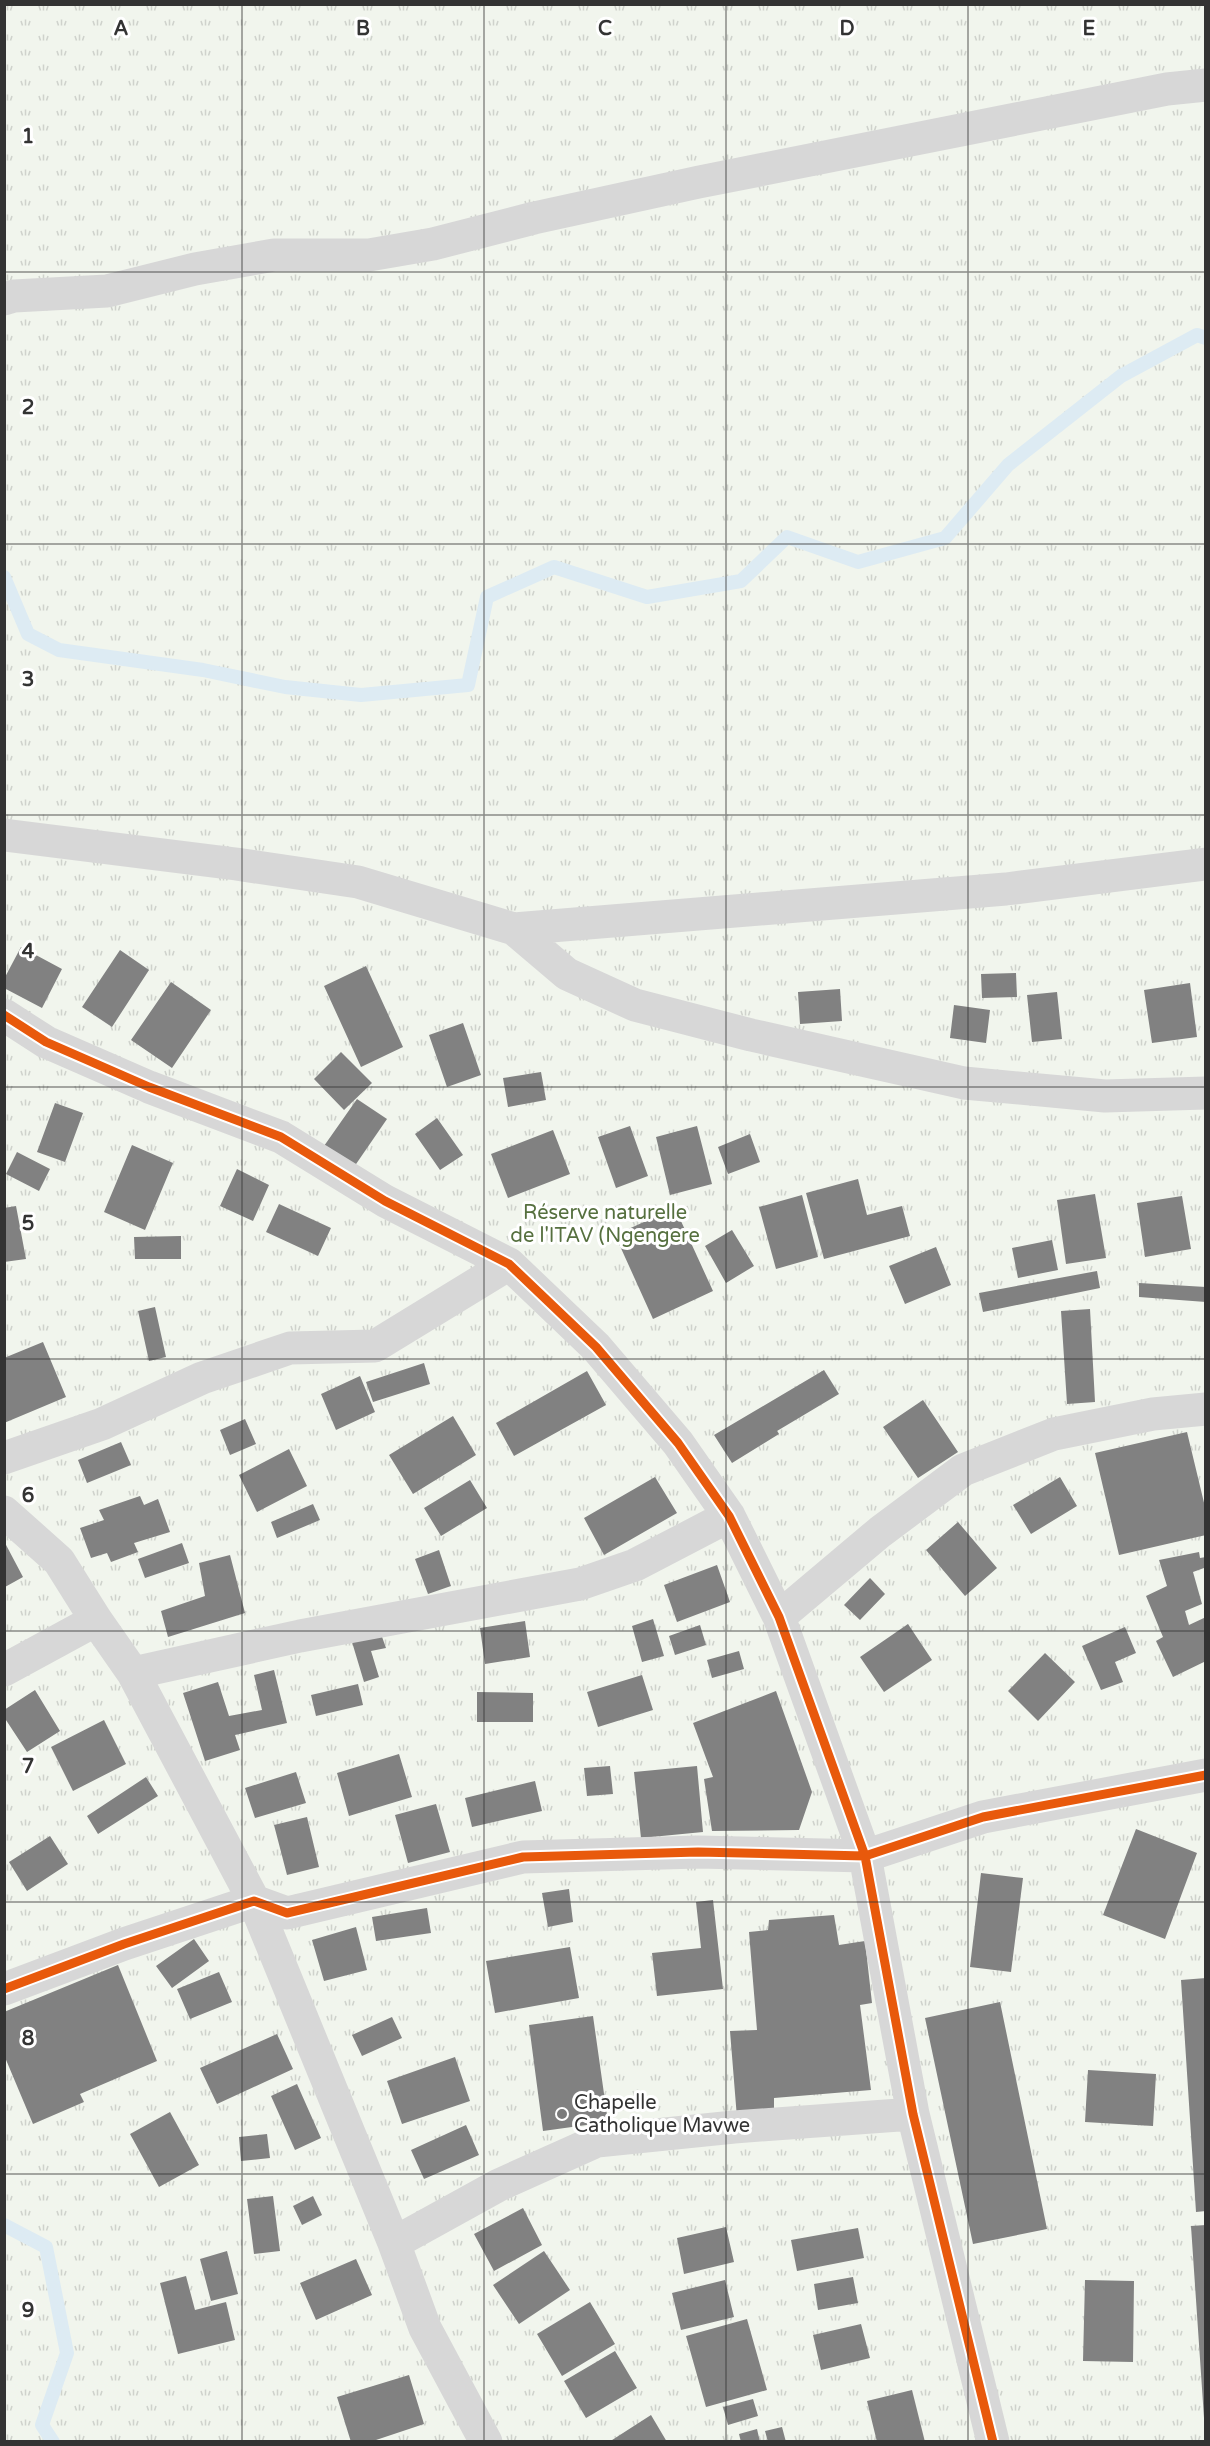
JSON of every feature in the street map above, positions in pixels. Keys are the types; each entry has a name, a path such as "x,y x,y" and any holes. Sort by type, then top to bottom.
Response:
{"street":[{"path":"4,299 14,296 107,291 195,268 274,255 369,255 433,244 534,218 699,182 1167,89 1206,85"},
{"path":"4,835 358,882 514,929 1006,889 1206,864"},
{"path":"514,929 567,974 626,1001 751,1035 964,1083 1105,1096 1206,1093"},
{"path":"4,1015 46,1042 66,1051 148,1087 281,1137 385,1201 509,1264 596,1347 678,1443 729,1516 779,1617 865,1856 912,2114 993,2442"},
{"path":"4,1458 102,1424 202,1378 290,1348 375,1346 509,1264"},
{"path":"779,1617 880,1532 963,1470 1054,1434 1153,1414 1206,1409"},
{"path":"4,1512 59,1561 133,1673 254,1901 394,2243 425,2328 483,2441"},
{"path":"133,1673 300,1636 580,1584 635,1565 729,1516"},
{"path":"4,1670 96,1620"},
{"path":"4,1989 124,1944 254,1901 287,1914 523,1857 698,1852 865,1856 983,1817 1206,1775"},
{"path":"394,2243 499,2185 597,2141 734,2127 912,2114"}],"green space":[{"name":"Réserve naturelle de l'ITAV (Ngengere","path":"5,5 1205,5 1205,2441 5,2441"}],"building":[{"path":"21,947 62,969 42,1008 4,988 4,979"},
{"path":"120,950 149,970 112,1027 82,1007"},
{"path":"366,966 403,1047 361,1067 324,986"},
{"path":"1016,973 1017,997 982,998 981,974"},
{"path":"171,982 211,1010 172,1068 131,1040"},
{"path":"1190,983 1197,1037 1152,1043 1144,990"},
{"path":"840,989 842,1021 800,1024 798,992"},
{"path":"1057,992 1062,1039 1032,1042 1027,995"},
{"path":"954,1005 990,1010 986,1043 950,1038"},
{"path":"463,1023 481,1075 447,1087 429,1035"},
{"path":"341,1052 372,1083 344,1110 314,1079"},
{"path":"541,1072 546,1100 508,1107 503,1078"},
{"path":"357,1099 387,1119 354,1167 324,1146"},
{"path":"55,1103 83,1113 65,1162 37,1152"},
{"path":"437,1118 463,1155 440,1170 415,1134"},
{"path":"630,1126 648,1176 616,1188 598,1137"},
{"path":"697,1126 712,1184 670,1195 656,1137"},
{"path":"553,1130 570,1174 508,1198 491,1154"},
{"path":"750,1134 760,1162 728,1174 718,1147"},
{"path":"132,1145 173,1163 145,1230 104,1212"},
{"path":"17,1152 50,1169 39,1191 6,1174"},
{"path":"237,1169 269,1185 253,1221 220,1206"},
{"path":"858,1179 867,1215 902,1206 910,1236 824,1259 806,1193"},
{"path":"1095,1194 1106,1258 1066,1264 1057,1200"},
{"path":"802,1195 818,1257 776,1269 759,1207"},
{"path":"1182,1196 1191,1249 1145,1257 1137,1203"},
{"path":"279,1204 331,1228 318,1256 266,1232"},
{"path":"16,1206 26,1259 4,1262 4,1208"},
{"path":"675,1208 713,1291 653,1319 615,1235"},
{"path":"732,1230 754,1266 726,1283 705,1246"},
{"path":"181,1236 181,1259 135,1259 134,1237"},
{"path":"1052,1240 1058,1270 1018,1278 1012,1248"},
{"path":"936,1247 951,1285 905,1304 889,1266"},
{"path":"1097,1271 1100,1288 983,1312 979,1293"},
{"path":"1139,1283 1206,1287 1206,1302 1139,1297"},
{"path":"155,1307 166,1357 149,1361 138,1311"},
{"path":"1090,1309 1095,1402 1067,1404 1061,1311"},
{"path":"43,1342 66,1397 4,1423 4,1358"},
{"path":"424,1363 430,1384 373,1402 366,1382"},
{"path":"824,1370 839,1394 777,1431 779,1434 732,1463 714,1435"},
{"path":"587,1371 606,1405 514,1456 496,1423"},
{"path":"360,1376 375,1412 336,1430 321,1394"},
{"path":"923,1400 958,1452 918,1478 883,1427"},
{"path":"453,1416 476,1455 413,1494 389,1455"},
{"path":"245,1419 256,1444 230,1455 220,1430"},
{"path":"1187,1432 1206,1511 1206,1535 1119,1555 1095,1453"},
{"path":"121,1442 131,1465 87,1483 78,1460"},
{"path":"289,1449 307,1486 257,1512 239,1475"},
{"path":"655,1477 677,1513 604,1555 584,1518"},
{"path":"1060,1477 1077,1506 1031,1534 1013,1505"},
{"path":"470,1480 487,1508 441,1536 424,1508"},
{"path":"140,1496 144,1505 158,1499 170,1532 134,1543 138,1552 111,1562 107,1553 91,1558 80,1528 104,1520 99,1510"},
{"path":"313,1504 320,1520 277,1538 271,1522"},
{"path":"958,1522 997,1568 965,1596 926,1550"},
{"path":"5,1543 23,1577 5,1587"},
{"path":"182,1543 189,1563 145,1578 138,1559"},
{"path":"439,1550 451,1586 428,1594 415,1559"},
{"path":"1199,1552 1200,1558 1206,1557 1206,1573 1204,1568 1193,1572 1202,1604 1185,1611 1189,1625 1206,1617 1206,1661 1173,1677 1156,1641 1163,1637 1146,1596 1167,1586 1159,1560"},
{"path":"230,1555 245,1613 168,1637 161,1611 205,1596 199,1563"},
{"path":"717,1565 730,1602 677,1622 664,1585"},
{"path":"870,1578 885,1594 860,1620 844,1605"},
{"path":"653,1619 664,1656 642,1662 632,1626"},
{"path":"525,1621 530,1657 485,1664 480,1628"},
{"path":"908,1624 932,1660 884,1692 860,1657"},
{"path":"700,1625 706,1645 675,1655 669,1636"},
{"path":"1125,1627 1136,1653 1115,1662 1123,1682 1101,1690 1082,1646"},
{"path":"381,1634 386,1648 371,1651 379,1677 364,1682 352,1642"},
{"path":"739,1651 744,1669 712,1678 707,1660"},
{"path":"1045,1653 1075,1682 1038,1721 1008,1691"},
{"path":"274,1670 287,1723 235,1735 240,1750 205,1761 183,1693 218,1682 229,1716 262,1710 254,1675"},
{"path":"642,1675 653,1710 598,1727 587,1692"},
{"path":"358,1684 363,1705 316,1716 311,1695"},
{"path":"35,1690 60,1731 27,1752 4,1717 4,1710"},
{"path":"776,1691 812,1792 799,1830 712,1831 704,1779 713,1777 693,1723"},
{"path":"477,1692 533,1693 533,1722 477,1722"},
{"path":"104,1720 126,1764 73,1791 51,1747"},
{"path":"399,1754 412,1797 349,1816 337,1773"},
{"path":"610,1766 613,1794 587,1796 584,1768"},
{"path":"697,1766 703,1832 641,1838 634,1772"},
{"path":"296,1772 306,1803 255,1818 245,1788"},
{"path":"146,1777 158,1796 98,1834 87,1816"},
{"path":"535,1781 542,1811 472,1827 465,1798"},
{"path":"436,1804 450,1852 408,1863 395,1815"},
{"path":"307,1817 319,1867 287,1875 274,1825"},
{"path":"1136,1829 1197,1853 1165,1939 1103,1915"},
{"path":"50,1836 68,1864 27,1891 9,1862"},
{"path":"981,1873 1023,1878 1011,1972 970,1967"},
{"path":"569,1889 573,1922 548,1927 542,1893"},
{"path":"713,1900 723,1989 657,1996 652,1953 701,1948 696,1902"},
{"path":"427,1908 431,1933 376,1941 372,1917"},
{"path":"834,1915 839,1945 865,1941 872,2003 860,2005 871,2090 774,2098 774,2115 737,2118 730,2031 757,2030 749,1932 768,1930 769,1920"},
{"path":"356,1927 367,1970 324,1981 312,1940"},
{"path":"194,1939 209,1961 172,1988 156,1966"},
{"path":"570,1947 579,1998 495,2013 486,1961"},
{"path":"118,1965 157,2061 80,2094 84,2102 33,2124 4,2055 4,2012"},
{"path":"219,1972 232,2002 190,2019 177,1989"},
{"path":"1206,1978 1206,2211 1196,2212 1181,1980"},
{"path":"1000,2002 1047,2229 973,2244 925,2018"},
{"path":"593,2016 608,2122 543,2131 529,2025"},
{"path":"392,2017 402,2038 362,2056 352,2035"},
{"path":"277,2034 293,2069 217,2104 200,2068"},
{"path":"455,2057 470,2101 402,2124 387,2081"},
{"path":"1088,2070 1156,2074 1153,2126 1085,2122"},
{"path":"297,2084 321,2138 295,2150 271,2096"},
{"path":"170,2112 199,2165 159,2187 130,2134"},
{"path":"466,2125 479,2155 424,2179 411,2150"},
{"path":"267,2134 270,2158 241,2161 239,2137"},
{"path":"273,2196 280,2251 254,2254 247,2199"},
{"path":"313,2196 322,2215 302,2225 293,2206"},
{"path":"523,2208 542,2245 494,2271 474,2234"},
{"path":"1206,2225 1206,2418 1204,2418 1191,2226"},
{"path":"726,2227 734,2262 684,2274 677,2238"},
{"path":"858,2228 864,2258 797,2271 791,2240"},
{"path":"227,2251 238,2294 211,2301 200,2259"},
{"path":"544,2251 570,2290 519,2324 493,2285"},
{"path":"356,2259 372,2295 316,2320 300,2283"},
{"path":"186,2276 195,2310 226,2302 235,2340 178,2354 160,2283"},
{"path":"853,2277 858,2303 818,2310 814,2284"},
{"path":"725,2280 734,2317 681,2330 672,2293"},
{"path":"1085,2280 1134,2281 1133,2362 1083,2361"},
{"path":"590,2302 615,2344 562,2376 537,2334"},
{"path":"747,2319 767,2390 706,2407 686,2336"},
{"path":"861,2324 870,2358 821,2370 813,2335"},
{"path":"615,2351 637,2388 586,2418 564,2381"},
{"path":"409,2375 424,2424 370,2442 351,2442 337,2397"},
{"path":"912,2390 925,2442 877,2442 867,2401"},
{"path":"753,2399 758,2416 728,2425 723,2407"},
{"path":"651,2415 667,2442 609,2442"},
{"path":"782,2427 786,2442 768,2442 765,2431"},
{"path":"757,2429 760,2442 741,2442 739,2434"}],"waterway":[{"path":"4,577 28,634 59,650 203,670 285,687 361,695 468,685 487,597 554,567 647,597 741,581 787,537 858,562 945,538 1008,465 1121,376 1197,335 1206,338"},
{"path":"4,2225 46,2247 67,2353 42,2425 53,2442"}],"cycle path":[{"path":"4,1015 46,1042 149,1087 281,1137 385,1201 509,1264 596,1347 678,1443 729,1516 779,1617 865,1856 913,2114 993,2442"},
{"path":"4,1989 124,1944 254,1901 287,1913 523,1857 698,1852 865,1856 983,1817 1206,1775"}],"place":[{"name":"Chapelle Catholique Mavwe","path":"562,2114"}]}
